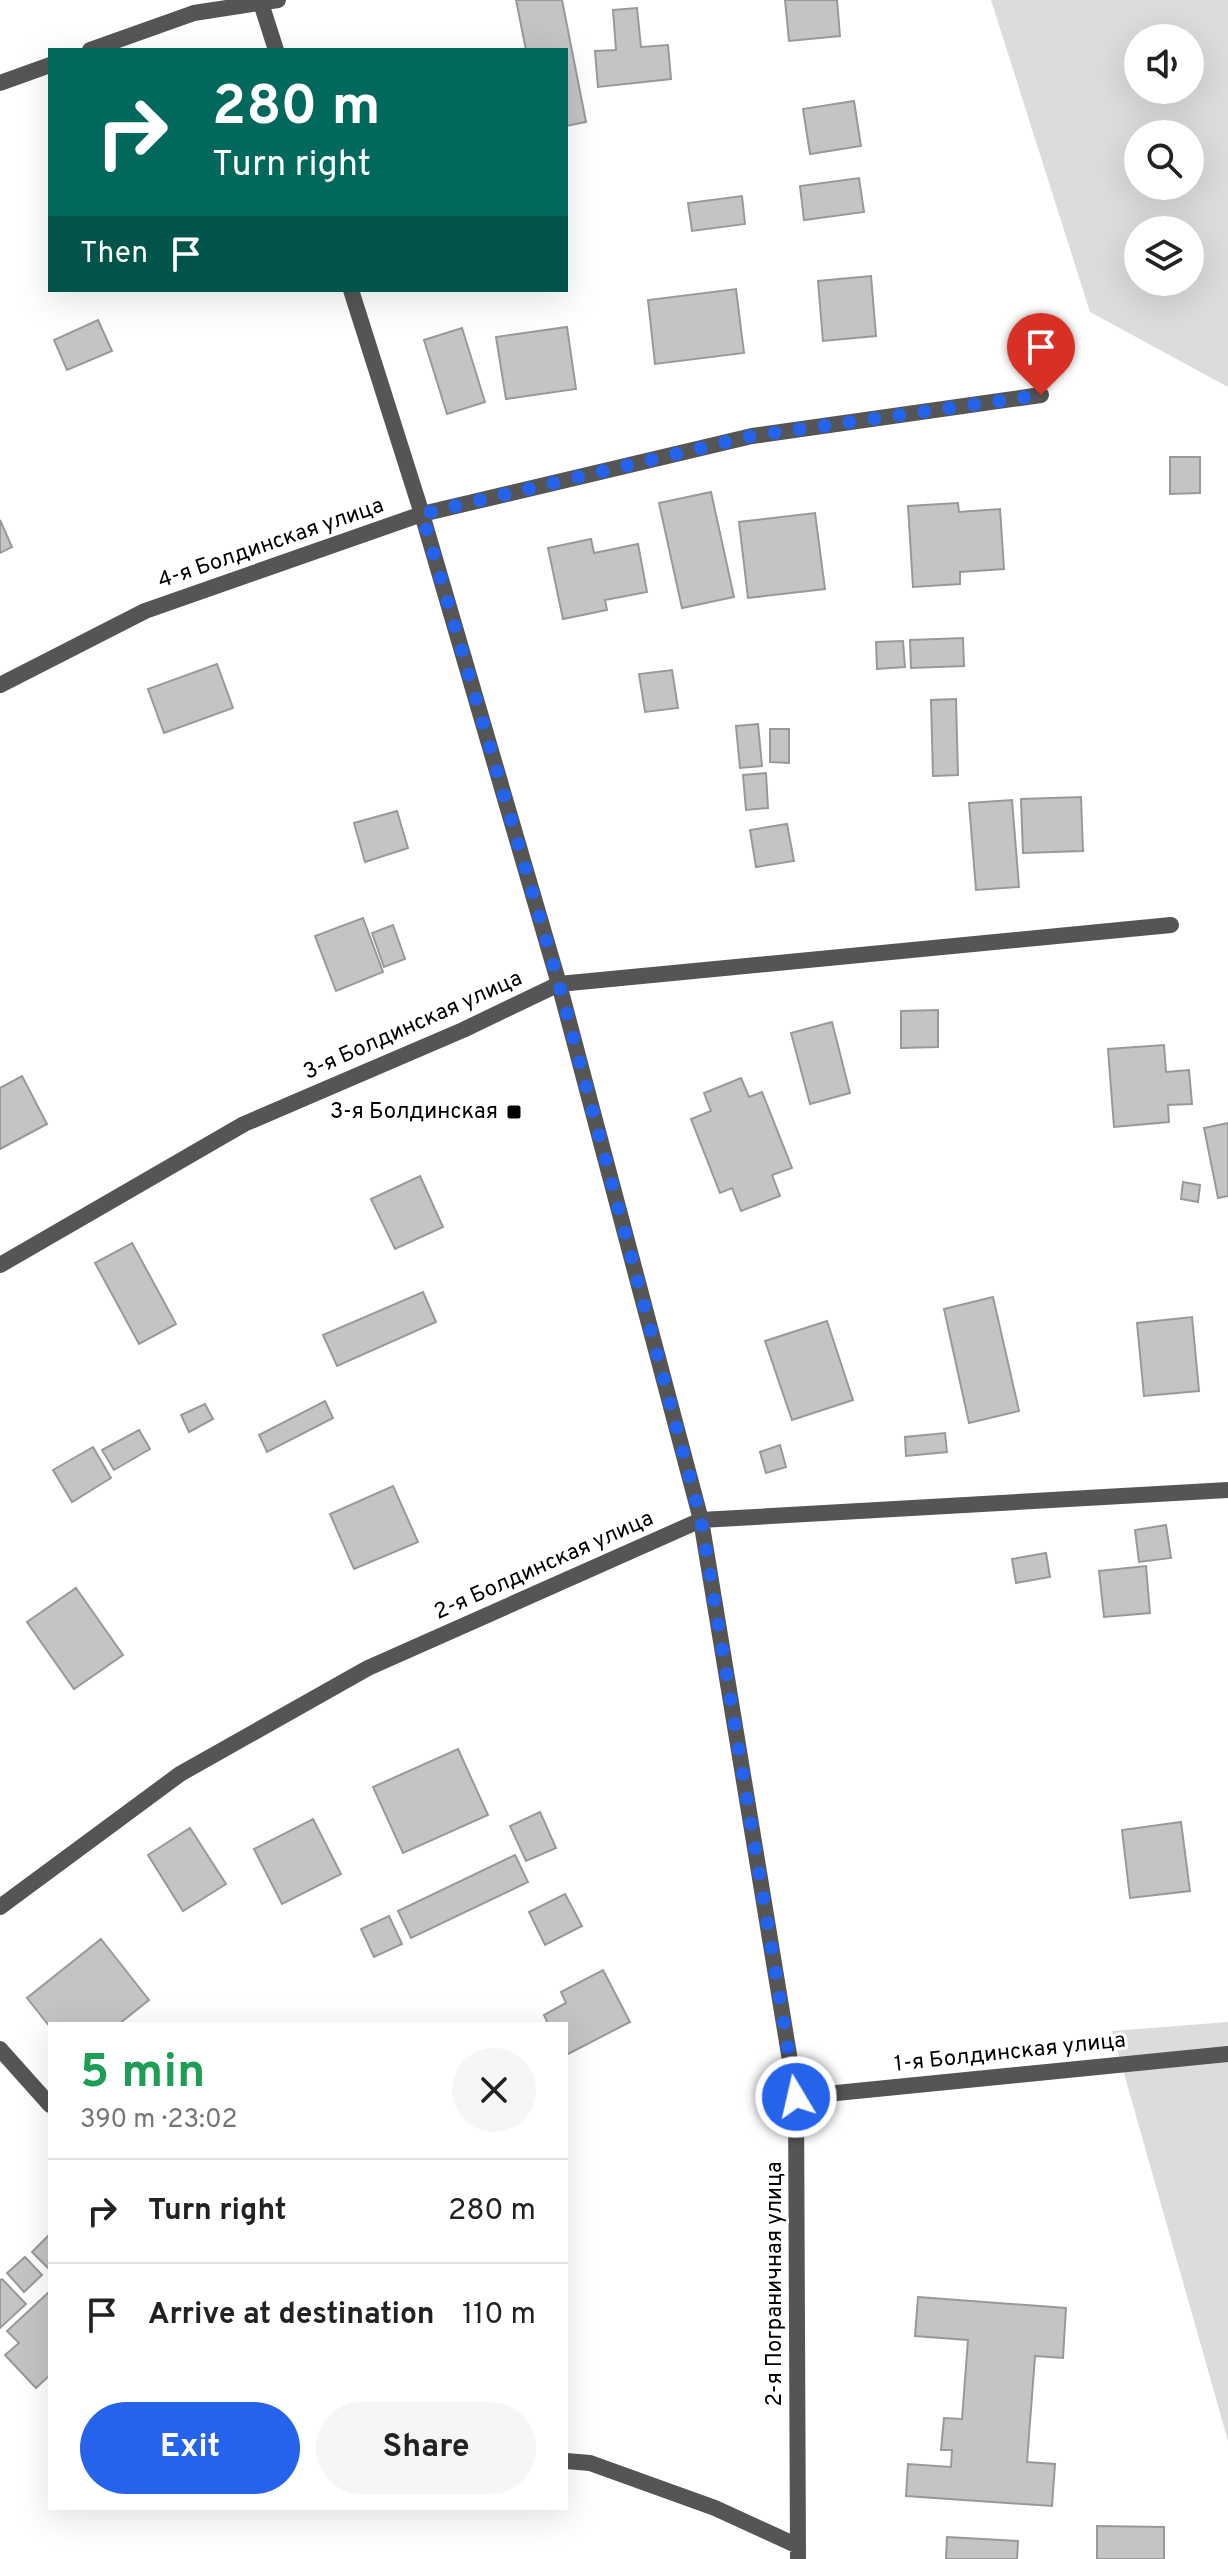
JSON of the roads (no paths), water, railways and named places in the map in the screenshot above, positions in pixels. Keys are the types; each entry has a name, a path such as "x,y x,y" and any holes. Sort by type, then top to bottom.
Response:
{"street":[{"path":"96,48 194,13 266,1 276,48"},
{"path":"0,83 48,66"},
{"name":"2-я Пограничная улица","path":"352,292 422,514 559,984 701,1520 796,2097 798,2552"},
{"name":"4-я Болдинская улица","path":"0,685 145,611 422,514 752,436 1041,395"},
{"name":"3-я Болдинская улица","path":"0,1265 244,1124 463,1030 559,984 1171,925"},
{"name":"2-я Болдинская улица","path":"0,1907 180,1774 368,1668 701,1520 1228,1490"},
{"path":"0,2049 48,2103"},
{"name":"1-я Болдинская улица","path":"796,2097 1228,2054"},
{"path":"568,2461 590,2463 715,2508 798,2552"}],"place":[{"name":"3-я Болдинская","path":"514,1112"}]}
